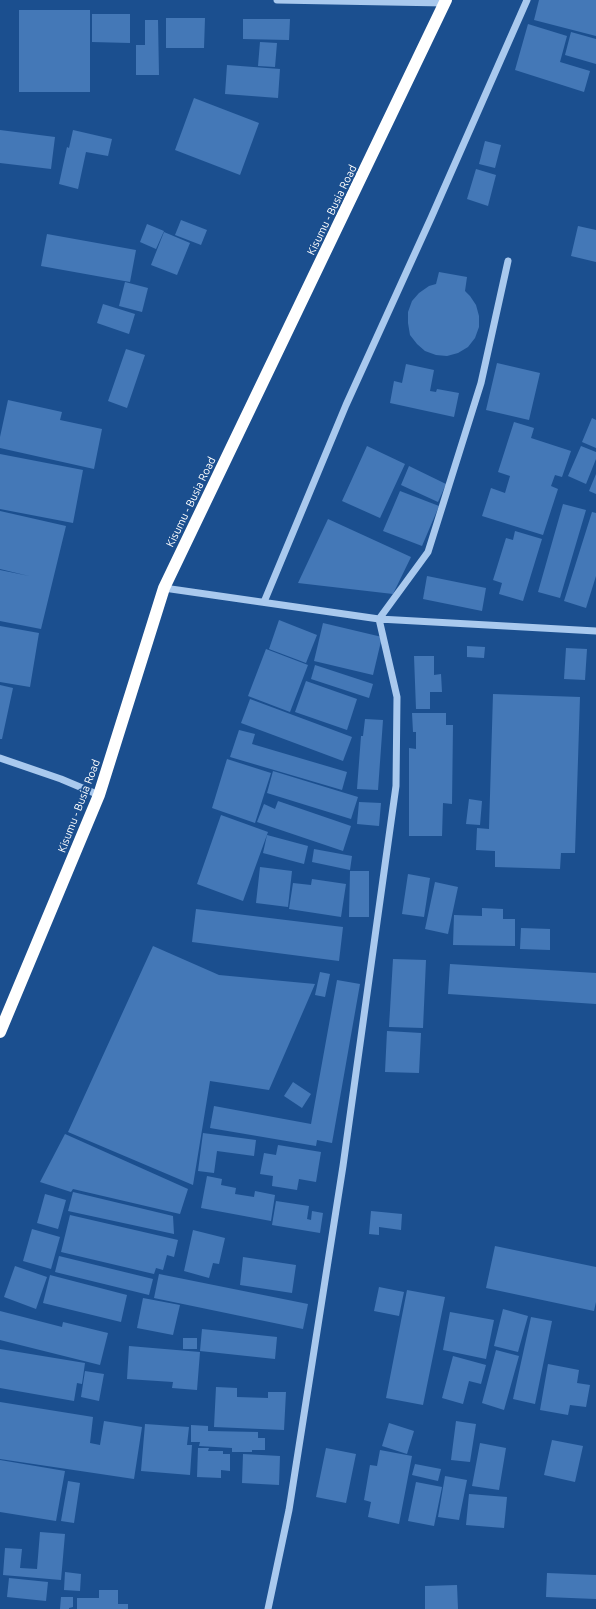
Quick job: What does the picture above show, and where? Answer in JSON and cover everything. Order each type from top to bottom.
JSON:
[{"type":"highway","name":"Kisumu - Busia Road","points":[[0,1032],[99,795],[164,588],[446,1]]},
{"type":"street","points":[[277,0],[446,1]]},
{"type":"street","points":[[264,602],[346,405],[431,218],[527,0]]},
{"type":"street","points":[[268,1609],[288,1510],[341,1174],[396,786],[397,697],[379,619],[428,552],[481,383],[508,261]]},
{"type":"street","points":[[164,588],[379,619],[596,631]]},
{"type":"street","points":[[0,758],[61,779],[99,795]]},
{"type":"building","points":[[539,0],[596,0],[596,36],[534,20]]},
{"type":"building","points":[[19,10],[90,10],[90,92],[19,92]]},
{"type":"building","points":[[92,14],[130,14],[130,43],[92,42]]},
{"type":"building","points":[[166,18],[205,18],[204,48],[166,48]]},
{"type":"building","points":[[243,19],[290,19],[289,40],[243,39]]},
{"type":"building","points":[[145,20],[158,20],[159,75],[136,75],[136,45],[145,45]]},
{"type":"building","points":[[528,24],[567,36],[560,62],[590,71],[584,92],[515,70]]},
{"type":"building","points":[[571,32],[596,39],[596,64],[565,55]]},
{"type":"building","points":[[260,42],[277,43],[275,67],[258,66]]},
{"type":"building","points":[[227,65],[280,69],[278,98],[225,94]]},
{"type":"building","points":[[194,98],[259,123],[240,175],[175,150]]},
{"type":"building","points":[[0,130],[55,137],[51,169],[0,163]]},
{"type":"building","points":[[73,130],[112,139],[108,156],[86,152],[78,189],[59,184],[67,147],[69,148]]},
{"type":"building","points":[[485,141],[501,145],[495,168],[479,164]]},
{"type":"building","points":[[476,169],[496,175],[488,206],[467,199]]},
{"type":"building","points":[[181,220],[207,230],[201,245],[175,235]]},
{"type":"building","points":[[147,224],[164,231],[156,249],[140,242]]},
{"type":"building","points":[[578,226],[596,230],[596,262],[571,256]]},
{"type":"building","points":[[164,232],[190,243],[177,275],[151,265]]},
{"type":"building","points":[[47,234],[136,250],[130,282],[41,266]]},
{"type":"building","points":[[439,272],[467,277],[465,291],[476,305],[479,316],[479,327],[475,338],[468,347],[458,353],[447,356],[436,355],[425,351],[410,335],[408,323],[408,312],[412,301],[419,293],[429,286],[436,284]]},
{"type":"building","points":[[125,282],[148,288],[142,312],[119,306]]},
{"type":"building","points":[[103,304],[135,314],[129,334],[97,323]]},
{"type":"building","points":[[126,349],[145,355],[127,408],[108,401]]},
{"type":"building","points":[[497,363],[540,373],[529,420],[486,410]]},
{"type":"building","points":[[406,364],[434,370],[430,391],[436,392],[437,389],[459,393],[454,417],[390,403],[394,381],[402,383]]},
{"type":"building","points":[[8,400],[62,412],[60,420],[102,429],[94,469],[0,448],[0,437]]},
{"type":"building","points":[[592,418],[596,420],[596,448],[582,442]]},
{"type":"building","points":[[514,422],[534,428],[531,438],[571,451],[562,477],[555,475],[551,486],[558,489],[543,535],[482,516],[491,488],[505,493],[510,476],[498,472]]},
{"type":"building","points":[[367,446],[405,464],[380,518],[342,501]]},
{"type":"building","points":[[581,446],[596,452],[596,459],[586,484],[568,476]]},
{"type":"building","points":[[0,454],[83,470],[73,523],[0,509]]},
{"type":"building","points":[[409,466],[446,484],[438,502],[401,485]]},
{"type":"building","points":[[596,474],[596,494],[589,491]]},
{"type":"building","points":[[400,491],[439,506],[422,546],[383,531]]},
{"type":"building","points":[[563,504],[586,510],[560,598],[538,592]]},
{"type":"building","points":[[0,511],[66,526],[41,629],[0,621],[0,570],[29,576],[0,569]]},
{"type":"building","points":[[592,512],[596,513],[596,576],[586,608],[564,601]]},
{"type":"building","points":[[328,519],[411,557],[393,594],[298,583]]},
{"type":"building","points":[[515,531],[542,539],[523,601],[499,594],[502,583],[493,580],[506,538],[513,540]]},
{"type":"building","points":[[427,576],[486,588],[482,611],[423,599]]},
{"type":"building","points":[[279,620],[317,635],[306,663],[269,649]]},
{"type":"building","points":[[323,623],[382,637],[373,675],[314,661]]},
{"type":"building","points":[[0,626],[39,633],[30,687],[0,682]]},
{"type":"building","points":[[467,646],[485,647],[484,658],[467,657]]},
{"type":"building","points":[[566,648],[587,649],[585,680],[564,679]]},
{"type":"building","points":[[266,649],[308,665],[290,712],[248,696]]},
{"type":"building","points":[[414,656],[434,656],[434,675],[441,674],[442,692],[430,692],[430,709],[416,709]]},
{"type":"building","points":[[315,665],[373,684],[369,698],[311,679]]},
{"type":"building","points":[[306,681],[357,699],[347,730],[295,712]]},
{"type":"building","points":[[0,685],[13,688],[2,739],[0,739]]},
{"type":"building","points":[[493,694],[580,697],[575,853],[561,853],[560,869],[495,867],[495,851],[476,850],[477,828],[489,829]]},
{"type":"building","points":[[250,699],[352,737],[343,761],[241,723]]},
{"type":"building","points":[[412,713],[446,713],[446,725],[453,725],[452,804],[443,803],[442,836],[409,836],[409,748],[416,749],[416,732],[413,732]]},
{"type":"building","points":[[365,719],[383,720],[378,790],[357,789],[361,736],[363,736]]},
{"type":"building","points":[[239,730],[255,734],[252,744],[347,772],[342,790],[230,757]]},
{"type":"building","points":[[227,759],[271,773],[255,823],[212,808]]},
{"type":"building","points":[[273,771],[358,797],[351,819],[267,793]]},
{"type":"building","points":[[469,799],[482,801],[480,825],[466,824]]},
{"type":"building","points":[[278,801],[351,826],[343,851],[257,822],[264,804],[275,809]]},
{"type":"building","points":[[359,802],[381,803],[379,826],[357,824]]},
{"type":"building","points":[[221,815],[268,832],[243,901],[197,884]]},
{"type":"building","points":[[267,835],[308,846],[304,864],[263,853]]},
{"type":"building","points":[[314,849],[352,856],[350,870],[312,862]]},
{"type":"building","points":[[260,867],[292,871],[288,907],[256,903]]},
{"type":"building","points":[[350,871],[369,871],[369,917],[349,917]]},
{"type":"building","points":[[408,874],[430,878],[424,917],[402,914]]},
{"type":"building","points":[[312,879],[346,884],[341,917],[289,909],[293,883],[311,885]]},
{"type":"building","points":[[435,882],[458,887],[448,934],[425,929]]},
{"type":"building","points":[[482,908],[503,909],[503,919],[515,919],[515,946],[453,945],[454,915],[482,916]]},
{"type":"building","points":[[196,909],[343,927],[339,961],[192,942]]},
{"type":"building","points":[[521,928],[550,929],[550,950],[520,949]]},
{"type":"building","points":[[153,946],[219,975],[315,984],[269,1090],[210,1081],[193,1185],[68,1132]]},
{"type":"building","points":[[393,959],[426,960],[423,1028],[389,1027]]},
{"type":"building","points":[[450,964],[596,973],[596,1004],[448,994]]},
{"type":"building","points":[[320,972],[330,974],[325,997],[315,995]]},
{"type":"building","points":[[337,980],[360,984],[332,1143],[317,1140],[316,1146],[210,1128],[214,1106],[311,1124]]},
{"type":"building","points":[[387,1031],[421,1033],[419,1073],[385,1072]]},
{"type":"building","points":[[293,1082],[311,1094],[302,1108],[284,1096]]},
{"type":"building","points":[[203,1133],[256,1140],[254,1156],[217,1151],[214,1173],[198,1171]]},
{"type":"building","points":[[65,1134],[188,1189],[180,1214],[73,1189],[71,1192],[40,1182]]},
{"type":"building","points":[[278,1145],[321,1152],[316,1182],[299,1179],[297,1190],[272,1186],[273,1176],[260,1174],[264,1153],[276,1155]]},
{"type":"building","points":[[207,1176],[222,1179],[221,1185],[236,1188],[235,1194],[254,1197],[255,1191],[275,1195],[271,1221],[201,1208]]},
{"type":"building","points":[[73,1192],[173,1216],[174,1234],[68,1211]]},
{"type":"building","points":[[45,1194],[66,1200],[58,1229],[37,1223]]},
{"type":"building","points":[[276,1201],[309,1206],[307,1219],[311,1220],[312,1211],[323,1213],[320,1233],[272,1225]]},
{"type":"building","points":[[371,1211],[402,1214],[401,1230],[379,1227],[379,1235],[369,1234]]},
{"type":"building","points":[[70,1215],[178,1240],[174,1257],[167,1255],[163,1270],[156,1268],[154,1274],[61,1252]]},
{"type":"building","points":[[32,1229],[60,1237],[51,1269],[23,1261]]},
{"type":"building","points":[[193,1230],[225,1238],[219,1264],[213,1263],[209,1278],[184,1271]]},
{"type":"building","points":[[495,1246],[596,1267],[596,1302],[594,1311],[486,1288]]},
{"type":"building","points":[[59,1256],[153,1279],[149,1295],[55,1272]]},
{"type":"building","points":[[243,1257],[296,1265],[292,1293],[240,1285]]},
{"type":"building","points":[[15,1266],[47,1277],[36,1309],[4,1297]]},
{"type":"building","points":[[159,1274],[308,1304],[303,1329],[154,1298]]},
{"type":"building","points":[[50,1275],[127,1295],[121,1322],[43,1303]]},
{"type":"building","points":[[379,1287],[404,1292],[399,1316],[374,1311]]},
{"type":"building","points":[[407,1290],[445,1297],[423,1405],[386,1398]]},
{"type":"building","points":[[143,1298],[180,1305],[173,1335],[137,1328]]},
{"type":"building","points":[[503,1309],[528,1316],[518,1352],[494,1346]]},
{"type":"building","points":[[0,1311],[62,1327],[63,1322],[108,1333],[100,1365],[0,1340]]},
{"type":"building","points":[[450,1312],[494,1320],[486,1359],[443,1350]]},
{"type":"building","points":[[531,1317],[552,1321],[535,1404],[513,1399]]},
{"type":"building","points":[[202,1329],[277,1337],[275,1359],[200,1351]]},
{"type":"building","points":[[183,1338],[197,1338],[197,1349],[183,1349]]},
{"type":"building","points":[[129,1346],[200,1352],[197,1390],[172,1388],[173,1382],[127,1379]]},
{"type":"building","points":[[0,1349],[85,1363],[82,1384],[77,1383],[74,1401],[0,1388]]},
{"type":"building","points":[[496,1350],[519,1356],[504,1410],[482,1403]]},
{"type":"building","points":[[453,1356],[486,1365],[481,1384],[469,1381],[463,1404],[442,1398]]},
{"type":"building","points":[[548,1364],[579,1370],[577,1383],[590,1385],[586,1407],[570,1405],[568,1415],[540,1410]]},
{"type":"building","points":[[85,1371],[104,1374],[99,1401],[81,1397]]},
{"type":"building","points":[[216,1387],[237,1388],[237,1397],[268,1398],[268,1392],[286,1392],[284,1430],[214,1427]]},
{"type":"building","points":[[0,1402],[93,1417],[90,1443],[100,1445],[104,1421],[142,1427],[134,1479],[0,1459]]},
{"type":"building","points":[[456,1421],[476,1424],[470,1462],[451,1460]]},
{"type":"building","points":[[389,1423],[414,1431],[407,1454],[382,1446]]},
{"type":"building","points":[[145,1424],[189,1427],[187,1445],[192,1445],[190,1475],[141,1471]]},
{"type":"building","points":[[191,1425],[208,1426],[208,1431],[258,1432],[258,1438],[265,1438],[265,1450],[252,1450],[252,1452],[232,1452],[232,1448],[199,1446],[200,1442],[191,1442]]},
{"type":"building","points":[[552,1440],[583,1446],[575,1482],[544,1475]]},
{"type":"building","points":[[480,1443],[506,1448],[499,1490],[472,1486]]},
{"type":"building","points":[[198,1448],[209,1448],[208,1451],[223,1451],[223,1454],[230,1454],[230,1471],[221,1470],[221,1478],[197,1477]]},
{"type":"building","points":[[326,1448],[356,1454],[346,1503],[316,1497]]},
{"type":"building","points":[[380,1450],[412,1456],[399,1524],[368,1517],[371,1502],[364,1500],[370,1465],[377,1466]]},
{"type":"building","points":[[243,1454],[280,1456],[279,1485],[242,1483]]},
{"type":"building","points":[[0,1460],[65,1471],[56,1521],[0,1512]]},
{"type":"building","points":[[415,1464],[441,1469],[438,1481],[412,1475]]},
{"type":"building","points":[[445,1476],[467,1480],[459,1520],[438,1517]]},
{"type":"building","points":[[68,1481],[80,1483],[74,1523],[61,1521]]},
{"type":"building","points":[[416,1482],[442,1487],[434,1526],[408,1521]]},
{"type":"building","points":[[469,1494],[507,1497],[504,1528],[466,1525]]},
{"type":"building","points":[[40,1532],[65,1534],[61,1580],[3,1575],[5,1548],[22,1549],[20,1568],[37,1569]]},
{"type":"building","points":[[65,1572],[81,1574],[80,1591],[64,1590]]},
{"type":"building","points":[[547,1573],[596,1575],[596,1599],[546,1597]]},
{"type":"building","points":[[9,1578],[48,1582],[46,1601],[7,1597]]},
{"type":"building","points":[[457,1585],[458,1609],[425,1609],[425,1586]]},
{"type":"building","points":[[99,1590],[118,1590],[118,1604],[128,1604],[128,1609],[77,1609],[77,1598],[99,1598]]},
{"type":"building","points":[[61,1597],[73,1597],[73,1607],[69,1609],[60,1609]]}]
